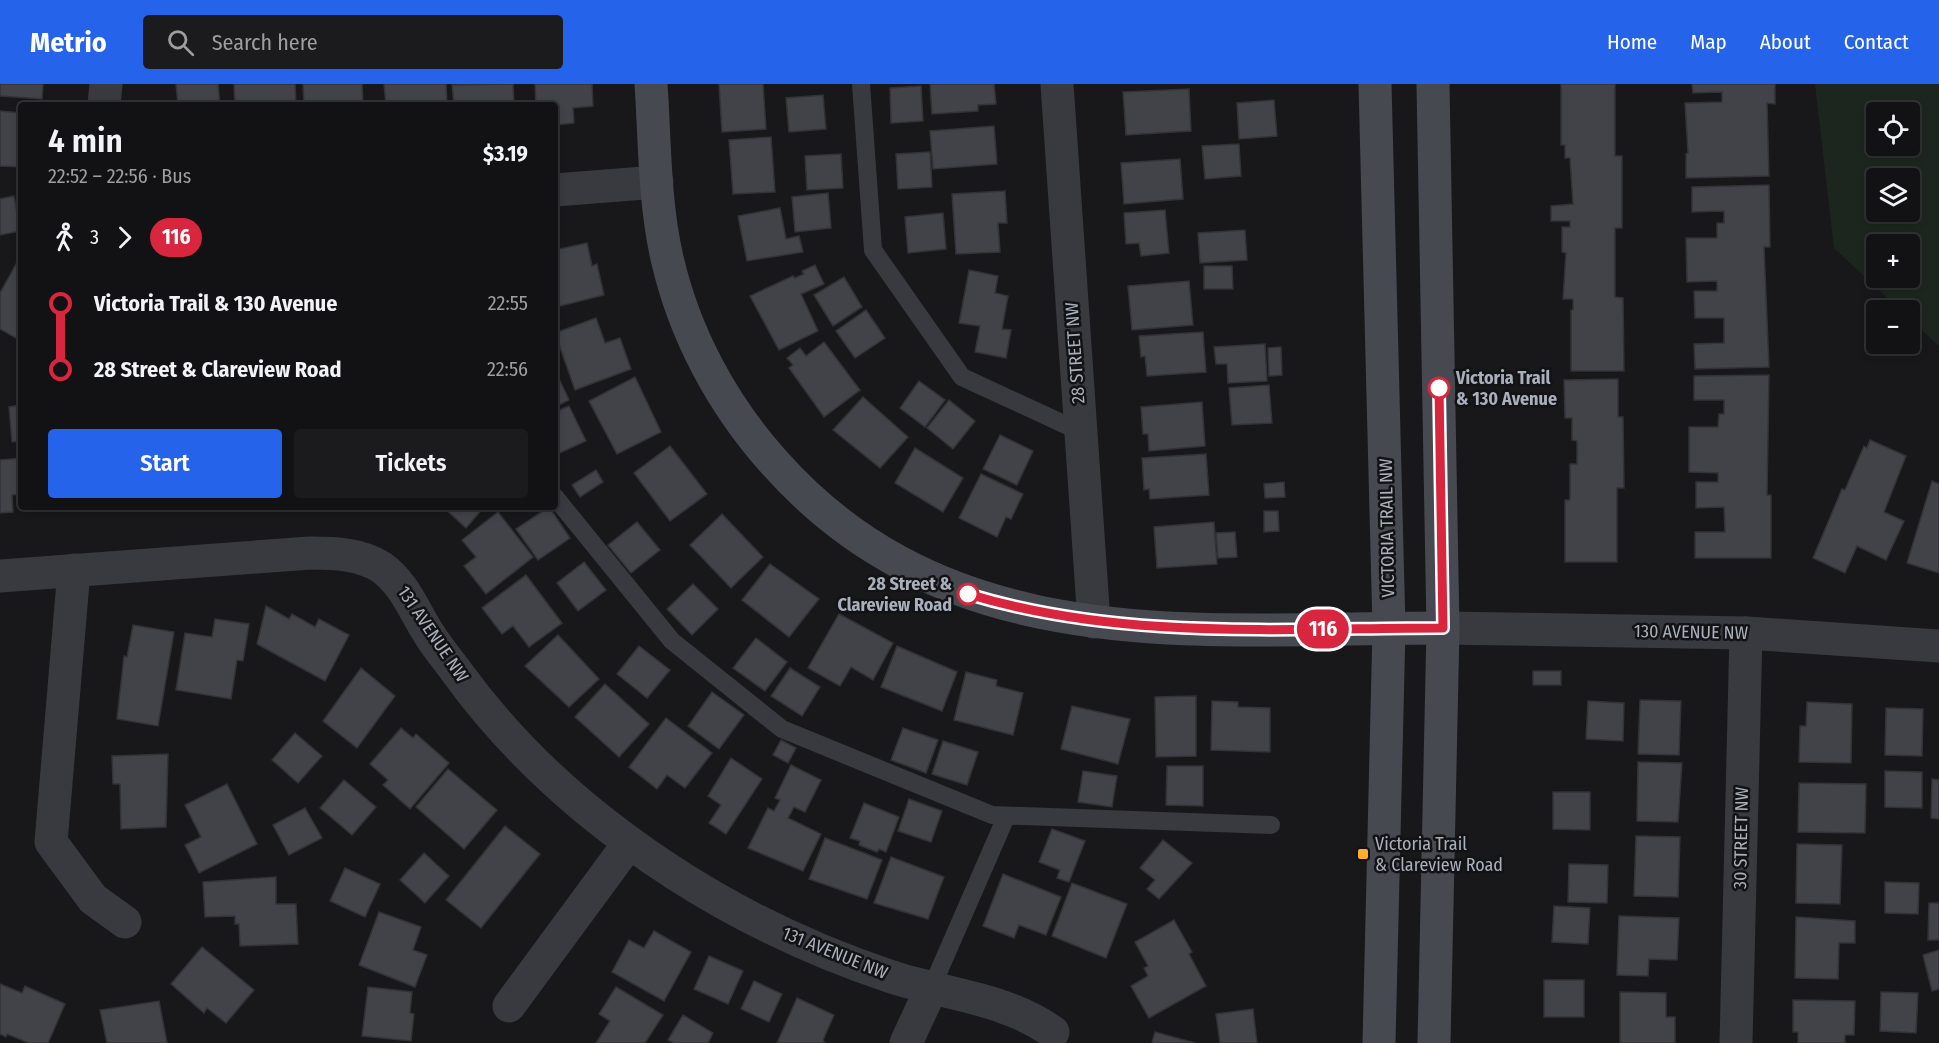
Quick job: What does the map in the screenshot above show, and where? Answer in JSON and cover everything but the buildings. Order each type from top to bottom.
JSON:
[{"type":"main road","points":[[651,84],[660,219],[668,260],[694,339],[734,412],[788,478],[853,535],[928,578],[968,594],[1009,607],[1094,622],[1220,630],[1443,628]]},
{"type":"main road","name":"VICTORIA TRAIL NW","points":[[1375,84],[1389,628],[1379,1043]]},
{"type":"main road","points":[[1433,84],[1443,628],[1434,1043]]},
{"type":"street","points":[[104,102],[106,84]]},
{"type":"street","name":"28 STREET NW","points":[[1057,84],[1094,622]]},
{"type":"street","points":[[558,190],[657,182]]},
{"type":"street","name":"131 AVENUE NW","points":[[0,576],[310,553],[349,555],[368,560],[396,580],[435,643],[501,727],[583,806],[629,843],[699,889],[763,923],[852,963],[931,989],[1007,1007],[1029,1016],[1053,1032]]},
{"type":"street","points":[[74,570],[51,842],[93,899],[125,922]]},
{"type":"street","name":"130 AVENUE NW","points":[[1443,628],[1746,633],[1939,646]]},
{"type":"street","name":"30 STREET NW","points":[[1737,1043],[1746,633]]},
{"type":"street","points":[[509,1006],[629,843]]},
{"type":"street","points":[[906,1043],[931,989]]},
{"type":"lane","points":[[861,84],[873,250],[962,377],[1081,432]]},
{"type":"lane","points":[[558,501],[672,641],[782,729],[992,815],[1271,825]]},
{"type":"lane","points":[[931,989],[1006,817]]},
{"type":"shaded area","points":[[1815,84],[1939,84],[1939,346],[1920,328],[1920,300],[1889,300],[1877,288],[1920,288],[1920,234],[1866,234],[1866,278],[1834,248]]},
{"type":"bus line","name":"116","points":[[968,594],[1009,607],[1051,616],[1157,628],[1220,630],[1443,628],[1439,388]]},
{"type":"place","name":"Victoria Trail & 130 Avenue","points":[[1439,388]]},
{"type":"place","name":"28 Street & Clareview Road","points":[[968,594]]},
{"type":"place","name":"Victoria Trail & Clareview Road","points":[[1363,854]]}]
